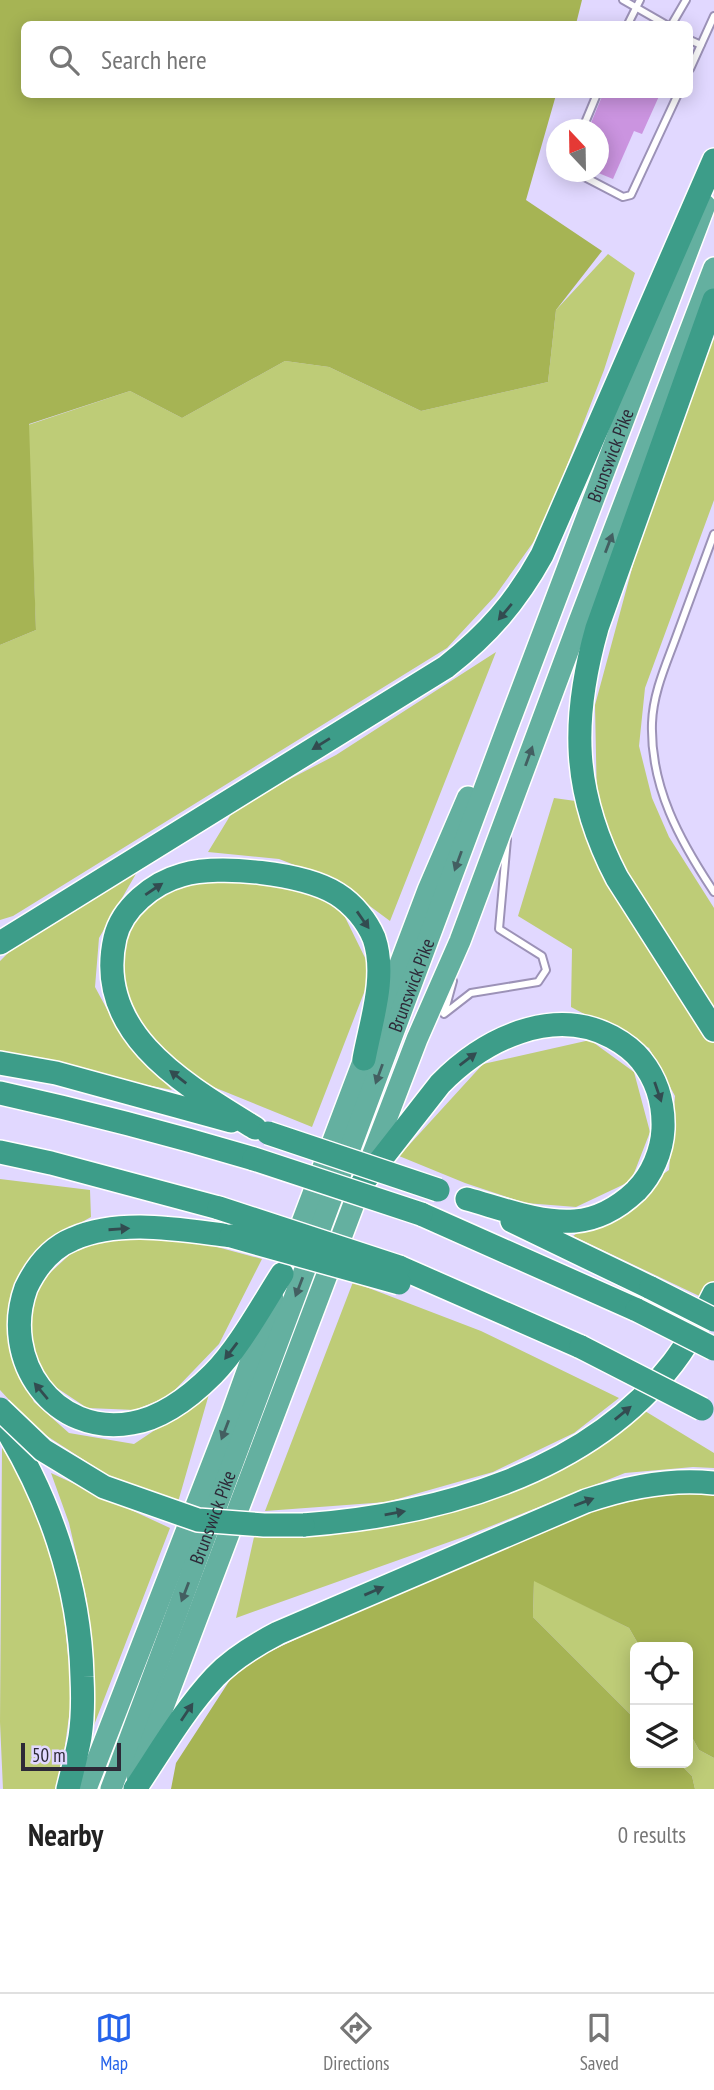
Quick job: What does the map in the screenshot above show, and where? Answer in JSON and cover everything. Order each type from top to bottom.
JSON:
[{"type":"highway","points":[[0,943],[446,667],[471,648],[493,626],[513,603],[542,555],[714,160]]},
{"type":"highway","name":"Brunswick Pike","points":[[111,1789],[714,182]]},
{"type":"highway","name":"Brunswick Pike","points":[[133,1789],[360,1185],[417,1038],[471,911],[714,268]]},
{"type":"highway","points":[[714,300],[597,628],[585,675],[578,729],[586,796],[604,853],[617,878],[714,1030]]},
{"type":"highway","points":[[86,1789],[232,1413],[282,1273],[449,839],[478,776],[507,728]]},
{"type":"highway","points":[[262,1131],[218,1105],[164,1066],[135,1035],[118,1006],[111,968],[117,932],[134,905],[163,882],[199,871],[267,873],[321,886],[352,905],[368,927],[378,952],[378,984],[364,1059]]},
{"type":"highway","points":[[697,1004],[714,1042]]},
{"type":"highway","points":[[0,1063],[57,1073],[262,1131],[438,1190],[467,1199],[560,1222],[596,1217],[625,1201],[640,1186],[650,1172],[663,1135],[661,1100],[647,1068],[623,1043],[589,1027],[567,1024],[545,1025],[519,1032],[498,1040],[454,1070],[440,1084],[360,1185]]},
{"type":"highway","points":[[0,1093],[170,1134],[421,1214],[637,1310],[714,1349]]},
{"type":"highway","points":[[0,1152],[219,1208],[513,1316],[581,1347],[708,1412]]},
{"type":"highway","points":[[467,1199],[714,1320]]},
{"type":"highway","points":[[282,1273],[214,1373],[190,1395],[152,1418],[114,1425],[74,1417],[59,1409],[34,1384],[19,1349],[18,1314],[31,1277],[56,1249],[88,1233],[115,1229],[178,1230],[231,1236],[399,1275]]},
{"type":"highway","points":[[0,1409],[43,1450],[104,1487],[198,1520],[303,1525],[360,1519],[454,1499],[509,1480],[567,1452],[622,1414],[647,1392],[673,1363],[700,1323],[714,1294]]},
{"type":"highway","points":[[0,1419],[43,1500],[72,1590],[82,1656],[83,1695],[80,1735],[68,1789]]},
{"type":"highway","points":[[133,1789],[195,1701],[234,1660],[256,1644],[586,1501],[643,1486],[675,1482],[714,1483]]},
{"type":"lane","points":[[623,0],[660,21]]},
{"type":"lane","points":[[629,21],[640,0]]},
{"type":"lane","points":[[674,21],[686,0]]},
{"type":"lane","points":[[693,62],[714,16]]},
{"type":"lane","points":[[693,41],[701,45]]},
{"type":"lane","points":[[587,119],[595,98]]},
{"type":"lane","points":[[594,182],[623,197],[631,195],[676,98]]},
{"type":"lane","points":[[714,534],[660,682],[652,722],[661,793],[684,845],[714,892]]},
{"type":"lane","points":[[471,911],[444,1014],[471,993],[538,982],[546,970],[542,956],[499,929],[511,805]]},
{"type":"green space","points":[[0,0],[582,0],[577,21],[21,21],[21,98],[555,98],[549,119],[546,119],[546,130],[526,200],[602,251],[556,310],[548,382],[421,411],[329,367],[285,361],[182,418],[130,391],[29,424],[36,630],[0,645]]},
{"type":"green space","points":[[608,254],[635,273],[604,370],[542,530],[495,596],[447,648],[13,916],[0,920],[0,645],[36,630],[28,425],[130,391],[182,418],[285,361],[329,367],[421,411],[548,382],[556,310]]},
{"type":"green space","points":[[714,324],[714,500],[645,688],[639,746],[652,798],[669,837],[714,908],[714,1303],[573,1236],[669,1170],[675,1096],[649,1048],[571,1007],[572,949],[518,916],[554,798],[597,804],[595,705],[637,550]]},
{"type":"green space","points":[[496,652],[390,921],[336,881],[279,859],[208,852],[233,811],[336,755]]},
{"type":"green space","points":[[137,872],[99,938],[95,987],[122,1037],[172,1090],[0,1056],[0,961],[13,948],[110,884]]},
{"type":"green space","points":[[204,880],[290,885],[341,909],[372,972],[312,1127],[206,1084],[142,1033],[120,973],[130,919],[165,886]]},
{"type":"green space","points":[[590,1040],[634,1072],[650,1132],[631,1181],[576,1207],[525,1203],[465,1183],[399,1156],[483,1064]]},
{"type":"green space","points":[[0,1179],[90,1190],[91,1217],[52,1239],[22,1270],[8,1309],[13,1357],[34,1402],[69,1433],[134,1444],[209,1394],[178,1502],[109,1476],[36,1429],[0,1390]]},
{"type":"green space","points":[[131,1233],[195,1241],[262,1259],[219,1344],[169,1396],[135,1410],[87,1408],[48,1382],[25,1333],[40,1282],[78,1247]]},
{"type":"green space","points":[[353,1282],[481,1331],[619,1398],[574,1433],[493,1472],[387,1502],[265,1511]]},
{"type":"green space","points":[[640,1408],[714,1453],[714,1468],[693,1467],[625,1473],[466,1536],[236,1618],[254,1537],[380,1524],[495,1492]]},
{"type":"green space","points":[[2,1447],[47,1525],[63,1606],[72,1695],[59,1789],[3,1789],[0,1722]]},
{"type":"green space","points":[[51,1473],[170,1528],[91,1733],[87,1601],[69,1523]]},
{"type":"green space","points":[[714,1491],[714,1758],[699,1750],[693,1739],[693,1642],[637,1642],[629,1628],[534,1581],[533,1617],[630,1714],[630,1768],[684,1768],[692,1776],[695,1789],[171,1789],[176,1763],[239,1666],[360,1609],[614,1499]]},
{"type":"green space","points":[[534,1580],[629,1628],[637,1642],[630,1642],[630,1714],[533,1617]]},
{"type":"green space","points":[[693,1739],[699,1750],[714,1758],[714,1789],[695,1789],[692,1776],[684,1768],[693,1768]]},
{"type":"building","points":[[601,98],[658,98],[642,134],[634,131],[613,179],[609,177],[609,119],[593,119]]}]
